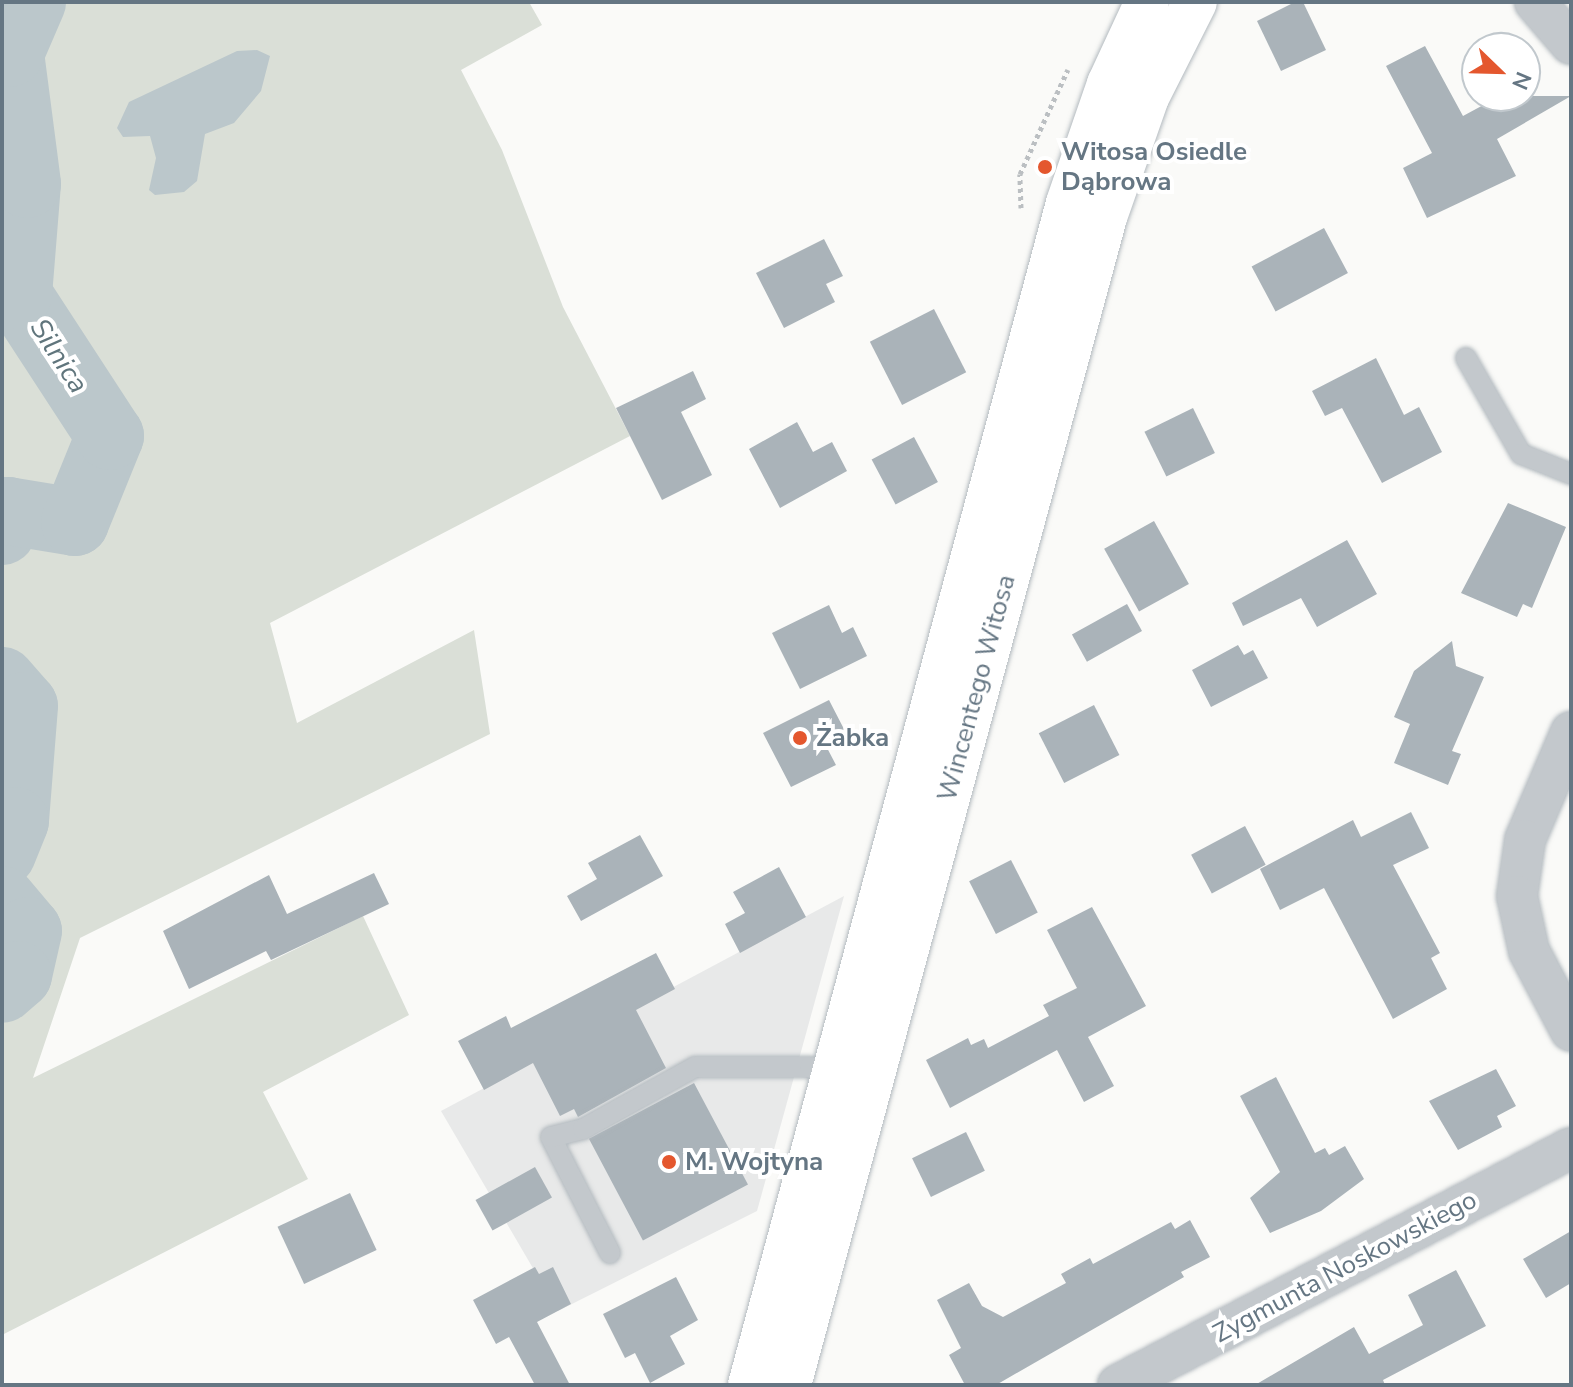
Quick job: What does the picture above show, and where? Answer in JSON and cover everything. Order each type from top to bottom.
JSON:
[{"type":"main road","name":"Wincentego Witosa","points":[[789,1385],[850,1085],[1068,203],[1109,84],[1147,2]]},
{"type":"main road","name":"Wincentego Witosa","points":[[750,1385],[850,1085],[1105,217],[1147,97],[1195,2]]},
{"type":"street","points":[[1535,2],[1571,44]]},
{"type":"street","points":[[1566,758],[1522,850],[1517,896],[1529,951],[1571,1031]]},
{"type":"street","name":"Zygmunta Noskowskiego","points":[[1118,1385],[1571,1148]]},
{"type":"lane","points":[[1466,358],[1521,454],[1571,474]]},
{"type":"lane","points":[[610,1253],[551,1137],[583,1129],[695,1067],[810,1067],[850,1085]]},
{"type":"shaded area","points":[[47,2],[529,2],[542,25],[461,70],[502,150],[563,307],[630,436],[270,623],[297,723],[474,630],[490,734],[80,938],[33,1078],[363,916],[409,1015],[263,1092],[308,1179],[2,1335],[2,46],[22,35]]},
{"type":"shaded area","points":[[257,50],[270,56],[261,91],[234,123],[205,134],[197,181],[184,192],[155,195],[149,190],[156,158],[150,136],[123,137],[117,128],[129,102],[237,51]]},
{"type":"shaded area","points":[[844,896],[757,1211],[558,1311],[441,1111]]},
{"type":"building","points":[[1295,2],[1303,2],[1326,50],[1281,71],[1257,21]]},
{"type":"building","points":[[1425,46],[1463,116],[1470,112],[1541,112],[1541,96],[1571,96],[1497,139],[1516,176],[1427,218],[1403,168],[1432,153],[1386,66]]},
{"type":"building","points":[[1324,228],[1348,273],[1276,312],[1252,266]]},
{"type":"building","points":[[824,239],[843,276],[826,284],[835,302],[784,328],[756,273]]},
{"type":"building","points":[[934,309],[966,372],[902,405],[870,342]]},
{"type":"building","points":[[1376,358],[1404,415],[1419,407],[1442,452],[1382,483],[1342,408],[1325,416],[1312,391]]},
{"type":"building","points":[[693,371],[706,399],[681,412],[712,475],[662,500],[616,408]]},
{"type":"building","points":[[1193,408],[1215,453],[1166,477],[1144,432]]},
{"type":"building","points":[[797,422],[813,452],[832,442],[847,471],[780,508],[749,449]]},
{"type":"building","points":[[914,437],[938,482],[896,505],[872,460]]},
{"type":"building","points":[[1508,503],[1566,527],[1532,608],[1523,604],[1517,617],[1461,593]]},
{"type":"building","points":[[1154,521],[1189,584],[1139,612],[1104,549]]},
{"type":"building","points":[[1347,540],[1377,594],[1317,627],[1301,598],[1243,626],[1232,603]]},
{"type":"building","points":[[1127,604],[1142,631],[1087,662],[1072,635]]},
{"type":"building","points":[[829,605],[842,633],[853,627],[867,656],[800,689],[772,633]]},
{"type":"building","points":[[1452,641],[1456,666],[1484,677],[1452,751],[1461,754],[1448,785],[1394,763],[1410,724],[1394,717],[1414,671]]},
{"type":"building","points":[[1238,645],[1244,655],[1253,650],[1268,678],[1211,707],[1192,670]]},
{"type":"building","name":"Żabka","points":[[829,700],[846,733],[825,744],[836,765],[791,787],[763,733]]},
{"type":"building","points":[[1094,705],[1119,755],[1064,783],[1039,733]]},
{"type":"building","points":[[1411,812],[1429,848],[1393,865],[1440,953],[1431,958],[1447,989],[1393,1019],[1324,888],[1280,910],[1260,869],[1353,820],[1361,837]]},
{"type":"building","points":[[1245,826],[1266,865],[1212,893],[1191,855]]},
{"type":"building","points":[[640,835],[663,876],[581,921],[567,896],[597,879],[588,863]]},
{"type":"building","points":[[1011,860],[1038,913],[996,934],[969,881]]},
{"type":"building","points":[[779,867],[806,917],[740,953],[725,924],[745,913],[733,892]]},
{"type":"building","points":[[374,873],[389,904],[271,960],[266,951],[189,989],[163,931],[269,875],[287,914]]},
{"type":"building","points":[[1092,907],[1146,1006],[1088,1037],[1114,1086],[1084,1102],[1057,1050],[950,1108],[926,1060],[968,1038],[971,1045],[984,1039],[988,1048],[1049,1016],[1043,1005],[1077,988],[1047,930]]},
{"type":"building","points":[[656,953],[675,989],[636,1010],[666,1068],[578,1117],[574,1109],[560,1116],[533,1063],[484,1090],[458,1041],[506,1016],[511,1028]]},
{"type":"building","points":[[1496,1069],[1516,1106],[1497,1116],[1502,1127],[1458,1150],[1429,1101]]},
{"type":"building","points":[[1276,1077],[1315,1153],[1325,1148],[1329,1155],[1345,1146],[1364,1179],[1321,1211],[1270,1233],[1250,1198],[1280,1172],[1240,1096]]},
{"type":"building","name":"M. Wojtyna","points":[[694,1083],[748,1185],[643,1240],[589,1139]]},
{"type":"building","points":[[966,1132],[985,1171],[931,1197],[912,1158]]},
{"type":"building","points":[[535,1167],[552,1198],[492,1231],[476,1200]]},
{"type":"building","points":[[350,1193],[377,1250],[304,1284],[277,1227]]},
{"type":"building","points":[[1190,1220],[1210,1257],[1181,1272],[1184,1277],[996,1385],[965,1385],[949,1355],[961,1348],[937,1300],[969,1283],[982,1306],[1003,1317],[1066,1283],[1061,1274],[1090,1258],[1093,1264],[1171,1222],[1175,1229]]},
{"type":"building","points":[[1571,1231],[1571,1283],[1546,1298],[1523,1259]]},
{"type":"building","points":[[535,1267],[539,1274],[553,1267],[571,1304],[537,1322],[570,1385],[535,1385],[509,1337],[496,1344],[473,1300]]},
{"type":"building","points":[[1456,1270],[1486,1326],[1383,1380],[1385,1385],[1255,1385],[1354,1327],[1369,1354],[1423,1325],[1408,1295]]},
{"type":"building","points":[[676,1277],[698,1320],[670,1336],[685,1364],[650,1383],[635,1353],[625,1358],[603,1314]]},
{"type":"waterway","name":"Silnica","points":[[2,531],[8,511],[75,522],[110,436],[18,295],[27,184],[10,53],[32,2]]},
{"type":"waterway","name":"Silnica","points":[[2,681],[24,706],[15,821],[2,854]]},
{"type":"waterway","name":"Silnica","points":[[2,900],[28,931],[18,975],[2,989]]},
{"type":"place","name":"Witosa Osiedle Dąbrowa","points":[[1045,167]]},
{"type":"place","name":"Żabka","points":[[800,738]]},
{"type":"place","name":"M. Wojtyna","points":[[669,1162]]}]
